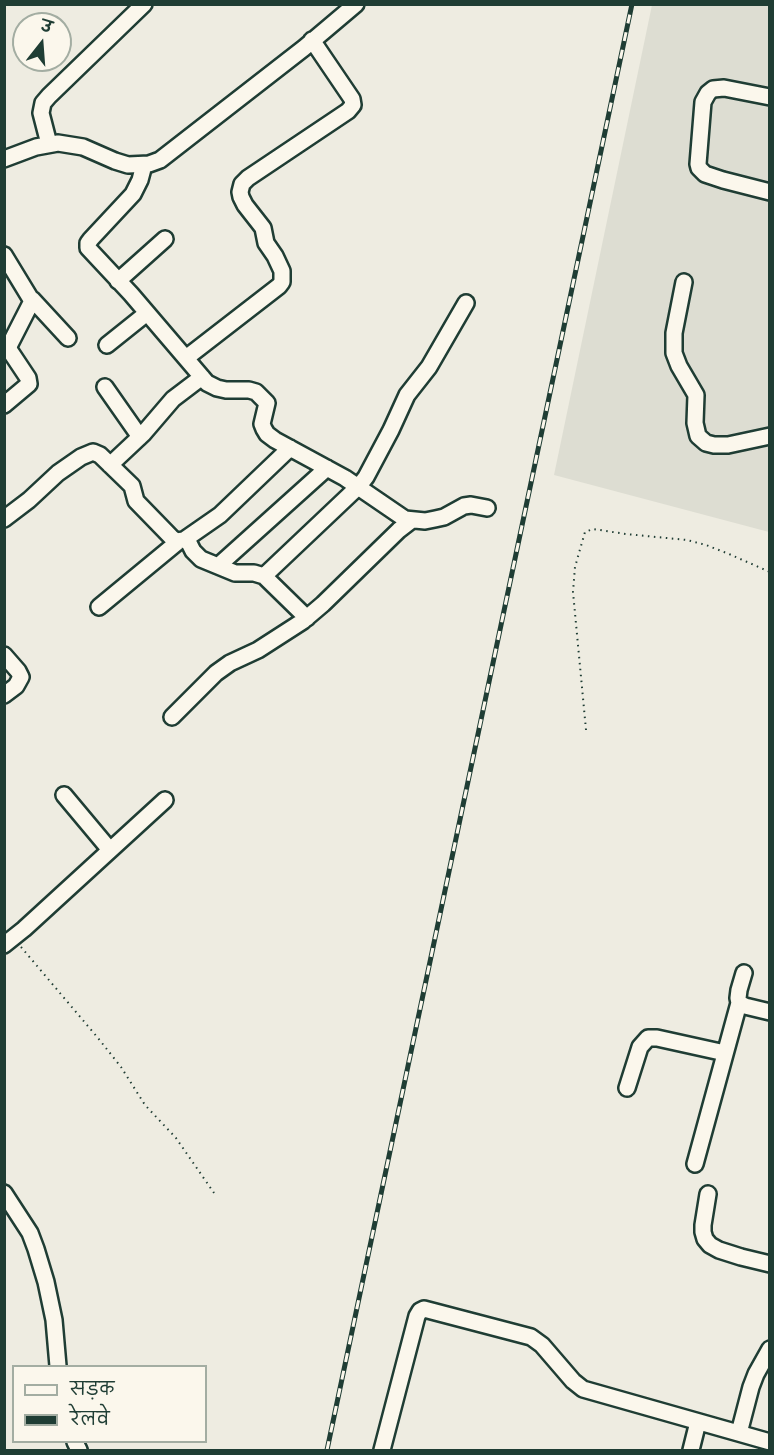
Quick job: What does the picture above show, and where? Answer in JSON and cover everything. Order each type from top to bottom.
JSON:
[{"type":"street","points":[[49,144],[41,113],[43,103],[144,4]]},
{"type":"street","points":[[4,159],[27,150],[58,143],[83,147],[115,162],[128,165],[149,164],[173,151],[356,4]]},
{"type":"street","points":[[186,358],[279,286],[283,280],[282,271],[266,243],[263,228],[241,197],[242,184],[348,111],[353,105],[352,99],[312,40]]},
{"type":"street","points":[[770,97],[724,88],[713,89],[708,93],[703,102],[698,164],[705,174],[715,178],[770,192]]},
{"type":"street","points":[[144,165],[133,194],[88,243],[89,250],[207,383],[226,390],[249,390],[258,393],[267,403],[262,424],[275,440],[359,486],[400,516],[425,521],[444,517],[464,506],[487,508]]},
{"type":"street","points":[[118,280],[165,239]]},
{"type":"street","points":[[4,255],[32,299],[68,338]]},
{"type":"street","points":[[684,282],[674,333],[674,353],[696,395],[695,423],[698,436],[706,443],[714,445],[728,445],[770,436]]},
{"type":"street","points":[[4,405],[29,384],[28,378],[9,346],[32,299]]},
{"type":"street","points":[[264,576],[366,477],[407,395],[436,356],[466,303]]},
{"type":"street","points":[[107,345],[147,313]]},
{"type":"street","points":[[110,465],[141,437],[173,399],[202,377]]},
{"type":"street","points":[[105,387],[141,437]]},
{"type":"street","points":[[99,607],[183,540],[220,515],[290,448]]},
{"type":"street","points":[[4,519],[58,473],[90,453],[96,452],[132,486],[134,496],[141,506],[171,537],[176,541],[183,540]]},
{"type":"street","points":[[218,566],[327,468]]},
{"type":"street","points":[[172,717],[216,673],[230,663],[273,641],[306,618],[412,520]]},
{"type":"street","points":[[183,540],[201,559],[235,573],[254,573],[264,576],[306,618]]},
{"type":"street","points":[[4,655],[21,677],[16,686],[4,695]]},
{"type":"street","points":[[64,795],[110,850]]},
{"type":"street","points":[[8,939],[165,800]]},
{"type":"street","points":[[695,1164],[739,1003],[738,994],[744,973]]},
{"type":"street","points":[[739,1003],[770,1012]]},
{"type":"street","points":[[627,1088],[640,1047],[648,1038],[725,1053]]},
{"type":"street","points":[[4,1193],[26,1225],[36,1249],[54,1320],[58,1365]]},
{"type":"street","points":[[708,1194],[703,1232],[710,1245],[741,1257],[770,1264]]},
{"type":"street","points":[[382,1450],[418,1314],[421,1310],[534,1338],[583,1389],[770,1442]]},
{"type":"street","points":[[739,1433],[756,1374],[770,1349]]},
{"type":"street","points":[[691,1450],[698,1422]]},
{"type":"path","points":[[586,730],[573,592],[575,567],[585,532],[593,528],[687,540],[706,545],[770,572]]},
{"type":"path","points":[[8,939],[98,1038],[121,1067],[145,1105],[176,1138],[214,1193]]},
{"type":"shaded area","points":[[652,5],[769,5],[769,532],[554,475]]},
{"type":"railway","points":[[327,1450],[632,4]]}]
